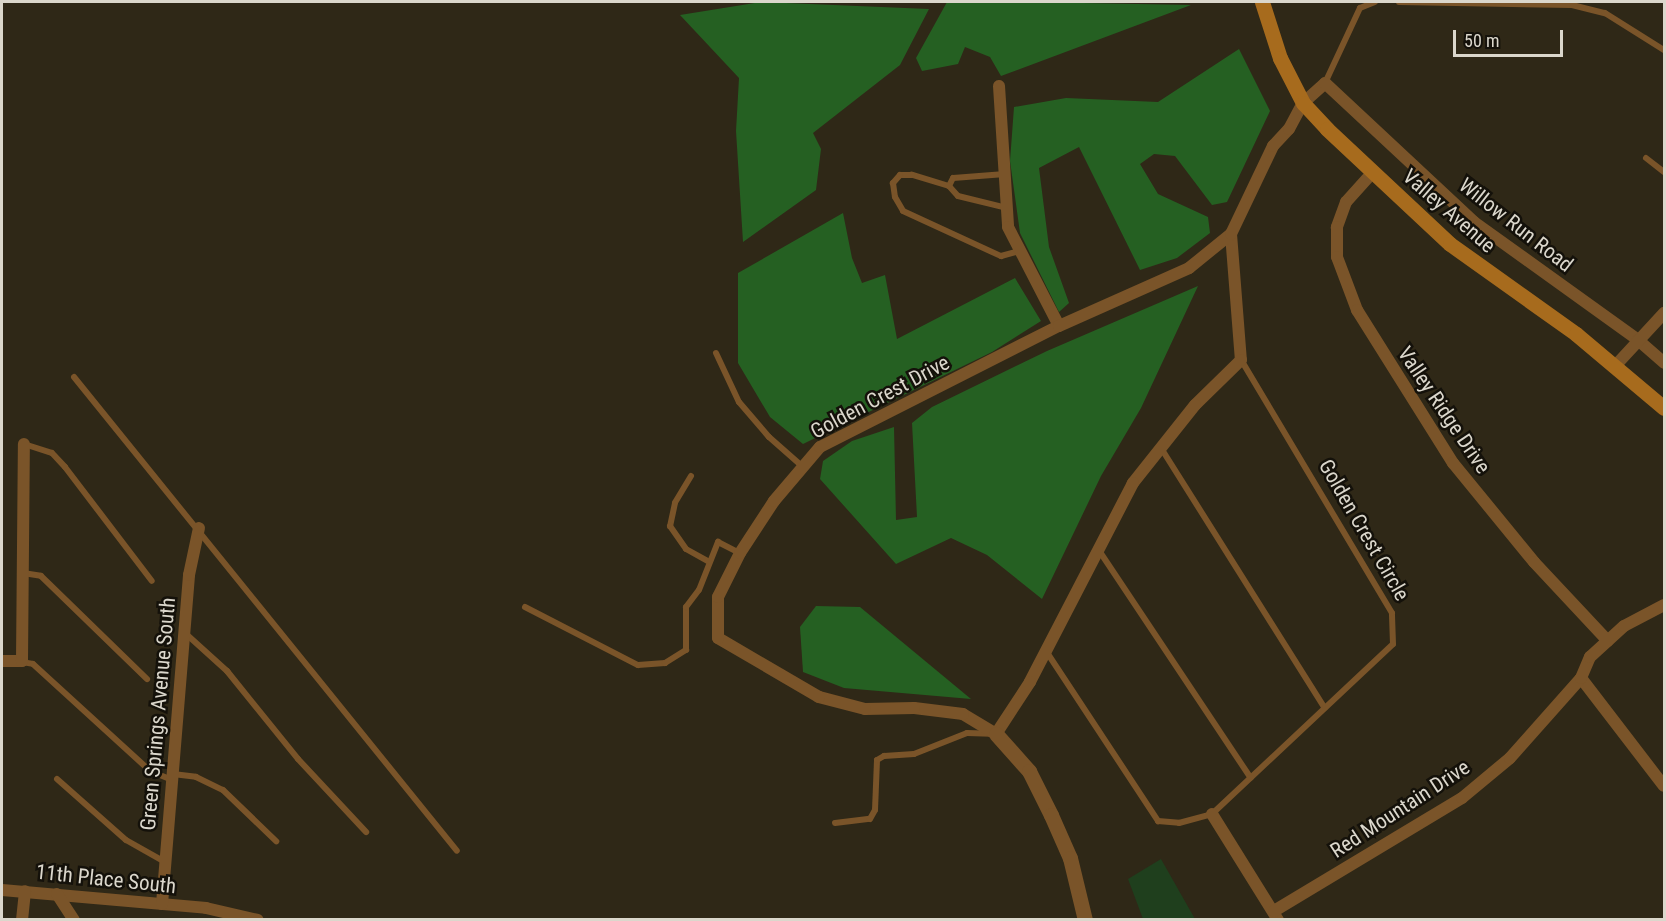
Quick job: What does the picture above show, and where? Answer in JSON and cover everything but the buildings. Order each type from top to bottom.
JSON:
[{"type":"main road","name":"Valley Avenue","points":[[1262,2],[1280,58],[1303,103],[1449,244],[1616,365],[1665,408]]},
{"type":"street","name":"Golden Crest Drive","points":[[996,734],[963,714],[914,708],[865,709],[819,697],[718,638],[718,597],[740,553],[820,447],[1059,326],[1189,268],[1231,234],[1273,146],[1289,129],[1303,103],[1325,83]]},
{"type":"street","name":"Willow Run Road","points":[[1325,83],[1474,222],[1638,340],[1665,363]]},
{"type":"street","points":[[999,86],[1008,227],[1059,326]]},
{"type":"street","name":"Valley Ridge Drive","points":[[1372,172],[1346,202],[1337,227],[1337,257],[1352,300],[1453,463],[1534,562],[1608,641]]},
{"type":"street","name":"Golden Crest Circle","points":[[1231,234],[1241,360]]},
{"type":"street","points":[[1616,365],[1665,313]]},
{"type":"street","points":[[1085,920],[1070,858],[1051,815],[1029,771],[996,734],[1046,650],[1097,548],[1133,483],[1195,405],[1241,360]]},
{"type":"street","points":[[2,661],[22,662],[24,444]]},
{"type":"street","name":"Green Springs Avenue South","points":[[162,904],[189,575],[199,528]]},
{"type":"street","name":"Red Mountain Drive","points":[[1276,915],[1462,798],[1509,758],[1581,678],[1590,657],[1624,626],[1664,607]]},
{"type":"street","points":[[1581,678],[1665,786]]},
{"type":"street","points":[[1212,814],[1276,915]]},
{"type":"street","name":"11th Place South","points":[[2,890],[162,904],[208,914],[258,920]]},
{"type":"street","points":[[22,920],[25,891]]},
{"type":"street","points":[[57,894],[74,920]]},
{"type":"lane","points":[[1325,83],[1360,8],[1375,2]]},
{"type":"lane","points":[[1399,2],[1572,5],[1605,13],[1665,50]]},
{"type":"lane","points":[[1646,158],[1665,172]]},
{"type":"lane","points":[[949,186],[953,178],[1005,174]]},
{"type":"lane","points":[[1007,208],[957,196],[949,186],[912,175],[900,175],[893,183],[895,197],[903,211],[1001,255],[1020,251]]},
{"type":"lane","points":[[716,353],[740,402],[769,437],[803,467]]},
{"type":"lane","name":"Golden Crest Circle","points":[[1046,650],[1158,822],[1179,822],[1212,814],[1393,644],[1392,613],[1241,360]]},
{"type":"lane","points":[[74,377],[199,528],[457,851]]},
{"type":"lane","points":[[24,444],[52,453],[152,581]]},
{"type":"lane","points":[[1161,448],[1325,708]]},
{"type":"lane","points":[[691,476],[675,503],[670,526],[686,549],[708,561]]},
{"type":"lane","points":[[525,607],[638,664],[665,663],[686,650],[686,607],[699,590],[708,561],[718,542],[740,553]]},
{"type":"lane","points":[[1097,548],[1251,778]]},
{"type":"lane","points":[[22,573],[41,576],[147,679]]},
{"type":"lane","points":[[185,632],[227,671],[298,759],[366,832]]},
{"type":"lane","points":[[22,662],[33,664],[150,771],[173,777],[196,777],[223,790],[276,841]]},
{"type":"lane","points":[[835,823],[870,819],[875,810],[877,760],[884,756],[914,754],[967,733],[996,734]]},
{"type":"lane","points":[[57,779],[126,840],[166,863]]},
{"type":"green space","points":[[761,2],[929,9],[900,65],[813,133],[821,149],[816,190],[743,242],[736,131],[739,78],[680,15]]},
{"type":"green space","points":[[947,2],[1191,5],[1001,76],[990,57],[965,47],[958,64],[922,71],[916,58]]},
{"type":"green space","points":[[1239,49],[1270,111],[1227,202],[1212,205],[1175,156],[1154,154],[1140,164],[1158,194],[1208,217],[1210,233],[1177,258],[1140,270],[1079,147],[1039,168],[1049,247],[1069,303],[1059,312],[1020,233],[1010,161],[1014,107],[1066,98],[1158,102]]},
{"type":"green space","points":[[843,213],[852,258],[862,283],[885,275],[897,339],[1015,278],[1041,321],[992,352],[803,444],[770,417],[738,363],[738,273]]},
{"type":"green space","points":[[1198,286],[1141,408],[1101,476],[1042,599],[987,555],[951,538],[896,564],[820,479],[823,461],[852,441],[894,427],[896,520],[917,517],[912,423],[932,407],[1047,351]]},
{"type":"green space","points":[[816,606],[860,607],[971,699],[844,688],[803,672],[800,627]]},
{"type":"green space","points":[[1161,859],[1195,919],[1143,919],[1128,879]]}]
